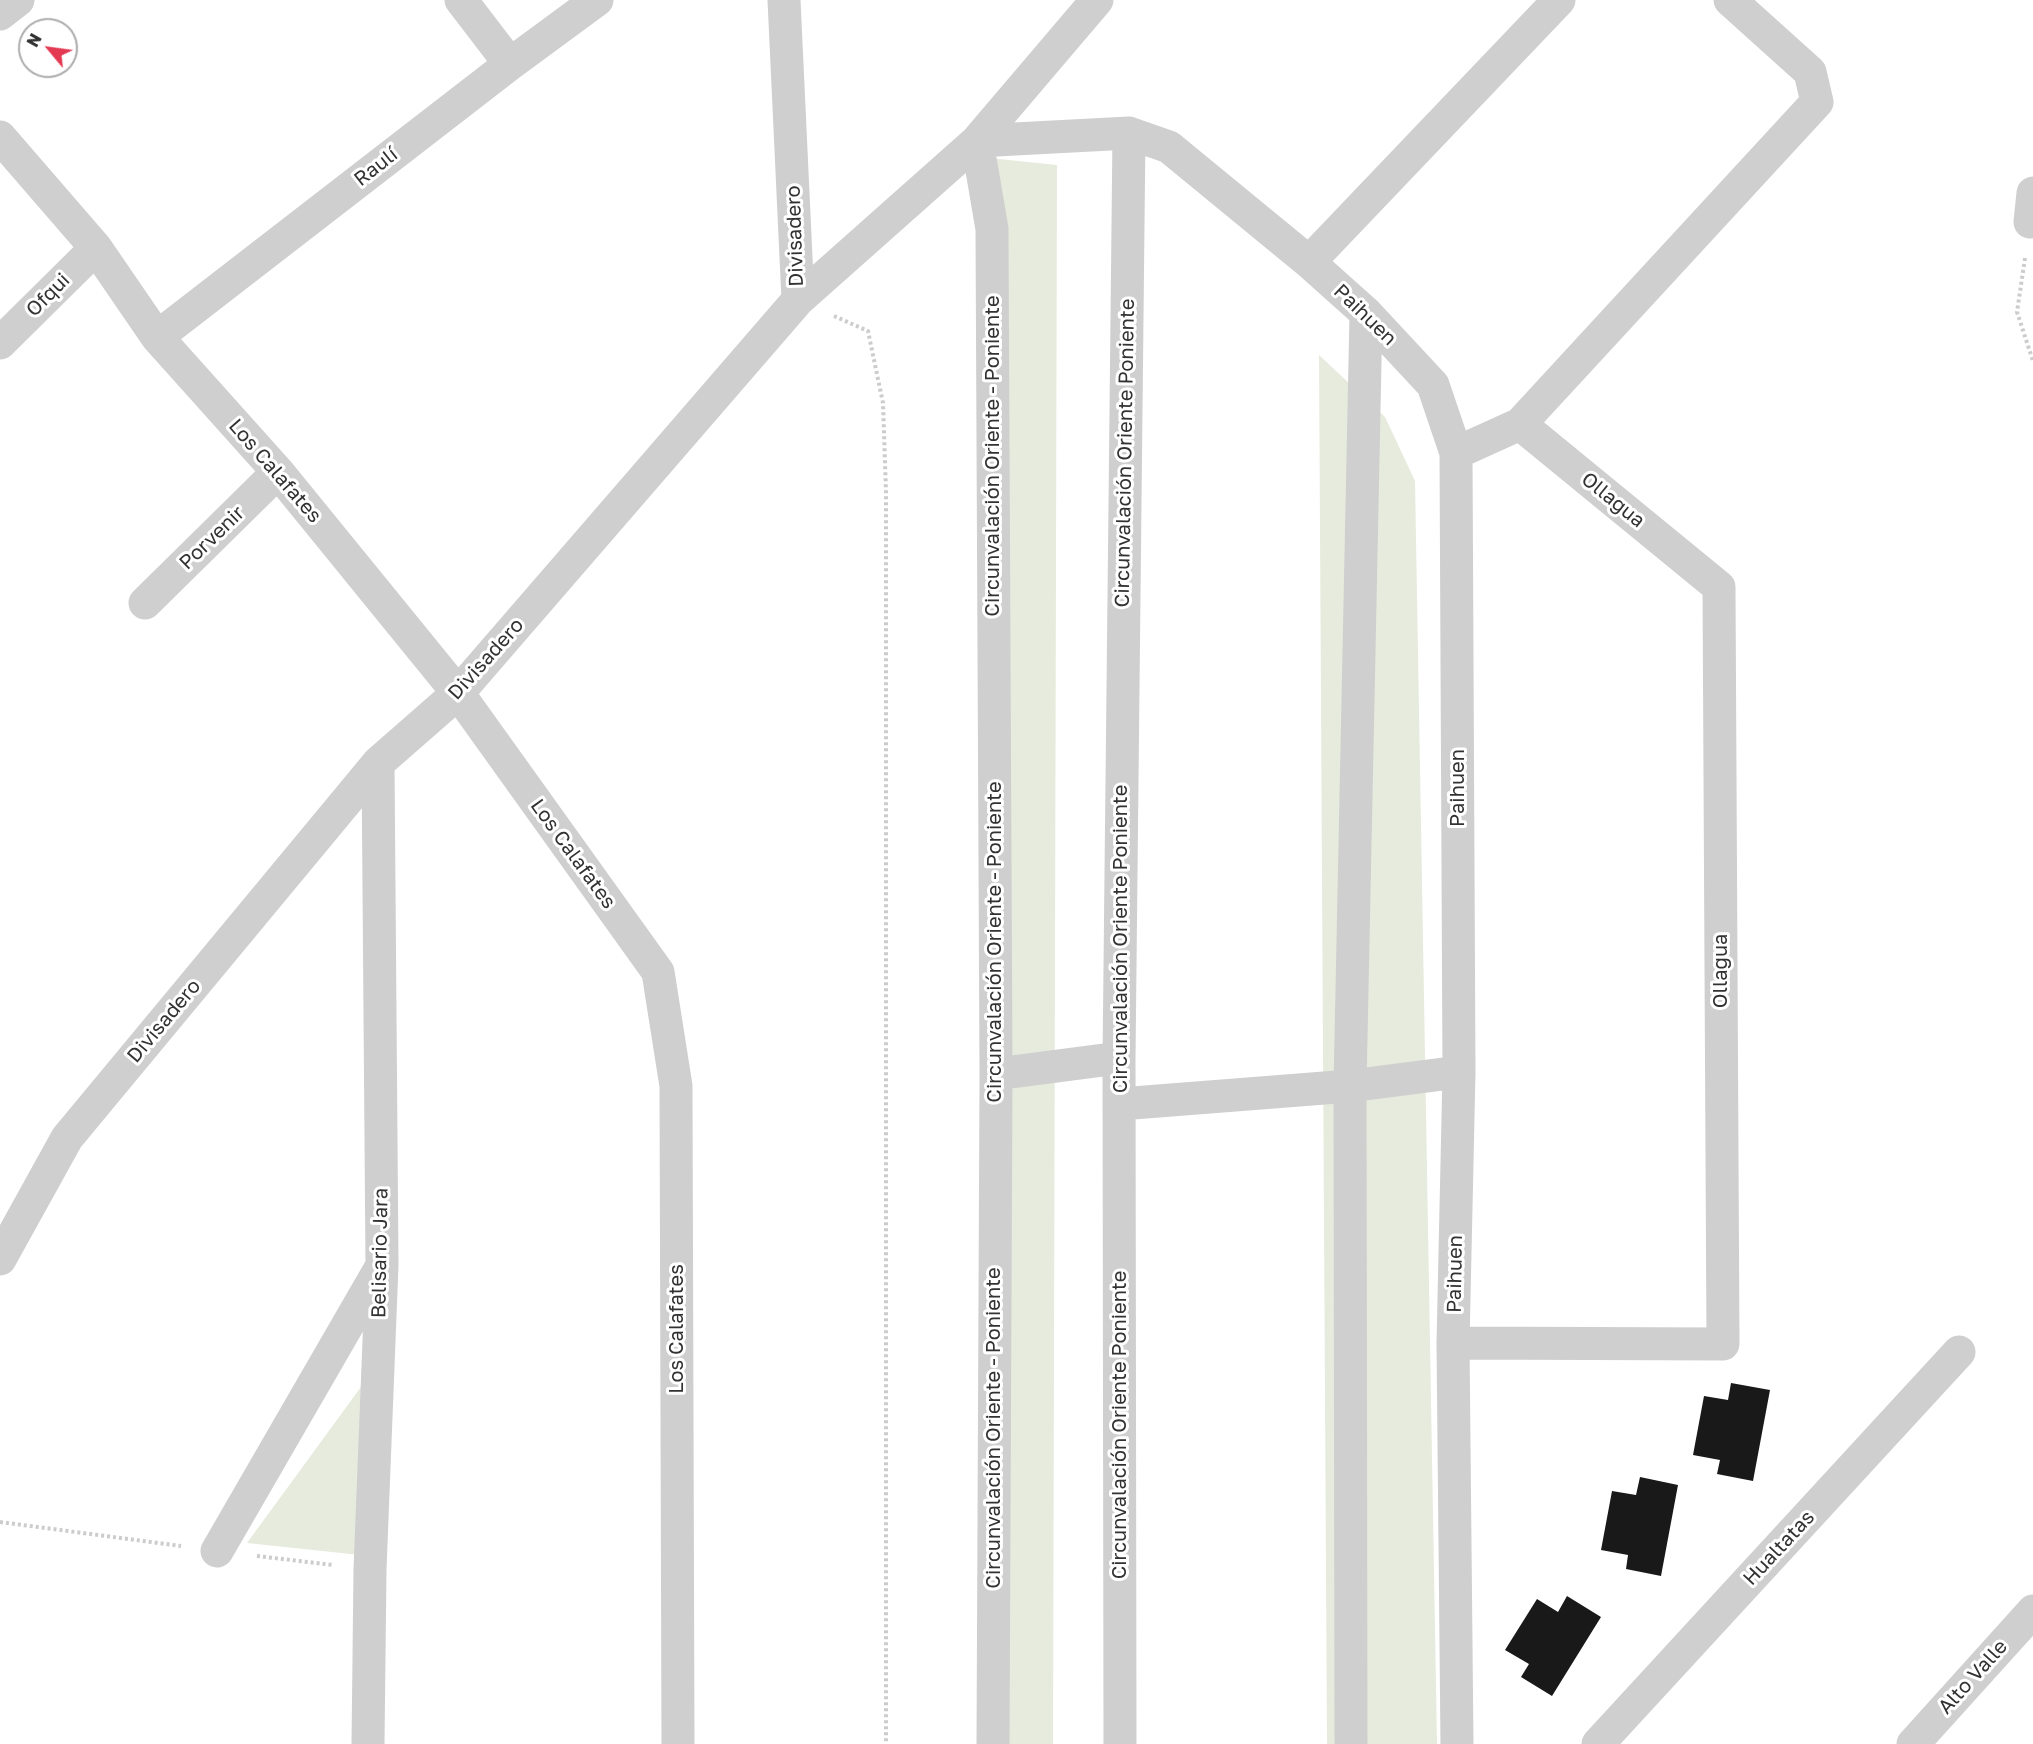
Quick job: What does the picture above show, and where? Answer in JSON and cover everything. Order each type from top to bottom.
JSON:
[{"type":"street","points":[[0,14],[18,0]]},
{"type":"street","points":[[461,0],[510,64]]},
{"type":"street","name":"Raulí","points":[[157,337],[510,64],[597,0]]},
{"type":"street","name":"Divisadero","points":[[0,1259],[67,1138],[378,763],[458,693],[798,300],[784,0]]},
{"type":"street","points":[[798,300],[978,141],[1097,0]]},
{"type":"street","points":[[1309,262],[1559,0]]},
{"type":"street","points":[[1456,453],[1520,424],[1817,102],[1810,72],[1730,0]]},
{"type":"street","name":"Paihuen","points":[[978,141],[1128,134],[1169,147],[1309,262],[1366,313],[1433,385],[1456,453],[1459,1072],[1453,1343],[1457,1744]]},
{"type":"street","name":"Circunvalación Oriente Poniente","points":[[1120,1744],[1119,1058],[1128,134]]},
{"type":"street","name":"Los Calafates","points":[[0,137],[96,248],[157,337],[278,472],[458,693],[658,972],[676,1086],[678,1744]]},
{"type":"street","name":"Circunvalación Oriente - Poniente","points":[[978,141],[992,229],[996,1074],[993,1744]]},
{"type":"street","name":"Ofqui","points":[[0,343],[96,248]]},
{"type":"street","points":[[1351,1744],[1350,1086],[1366,313]]},
{"type":"street","name":"Ollagua","points":[[1453,1343],[1723,1344],[1719,586],[1520,424]]},
{"type":"street","name":"Porvenir","points":[[145,603],[278,472]]},
{"type":"street","name":"Belisario Jara","points":[[368,1744],[370,1569],[382,1265],[378,763]]},
{"type":"street","points":[[996,1074],[1119,1058]]},
{"type":"street","points":[[1120,1104],[1350,1086],[1459,1072]]},
{"type":"street","points":[[216,1551],[382,1265]]},
{"type":"street","name":"Hualtatas","points":[[1598,1744],[1959,1352]]},
{"type":"street","name":"Alto Valle","points":[[1913,1744],[2033,1611]]},
{"type":"path","points":[[2031,208],[2017,312],[2033,361]]},
{"type":"path","points":[[798,300],[868,331],[883,403],[886,492],[886,1744]]},
{"type":"path","points":[[0,1522],[370,1569]]},
{"type":"shaded area","points":[[989,158],[1057,165],[1053,1744],[983,1744]]},
{"type":"shaded area","points":[[1319,355],[1385,417],[1415,481],[1437,1744],[1327,1744]]},
{"type":"shaded area","points":[[388,1350],[379,1557],[247,1543]]},
{"type":"building","points":[[1731,1383],[1770,1390],[1753,1481],[1717,1474],[1720,1460],[1693,1455],[1704,1396],[1728,1400]]},
{"type":"building","points":[[1640,1477],[1678,1485],[1661,1576],[1626,1569],[1628,1555],[1601,1550],[1612,1491],[1636,1495]]},
{"type":"building","points":[[1567,1596],[1601,1617],[1552,1696],[1521,1677],[1529,1664],[1505,1650],[1537,1599],[1558,1612]]}]
